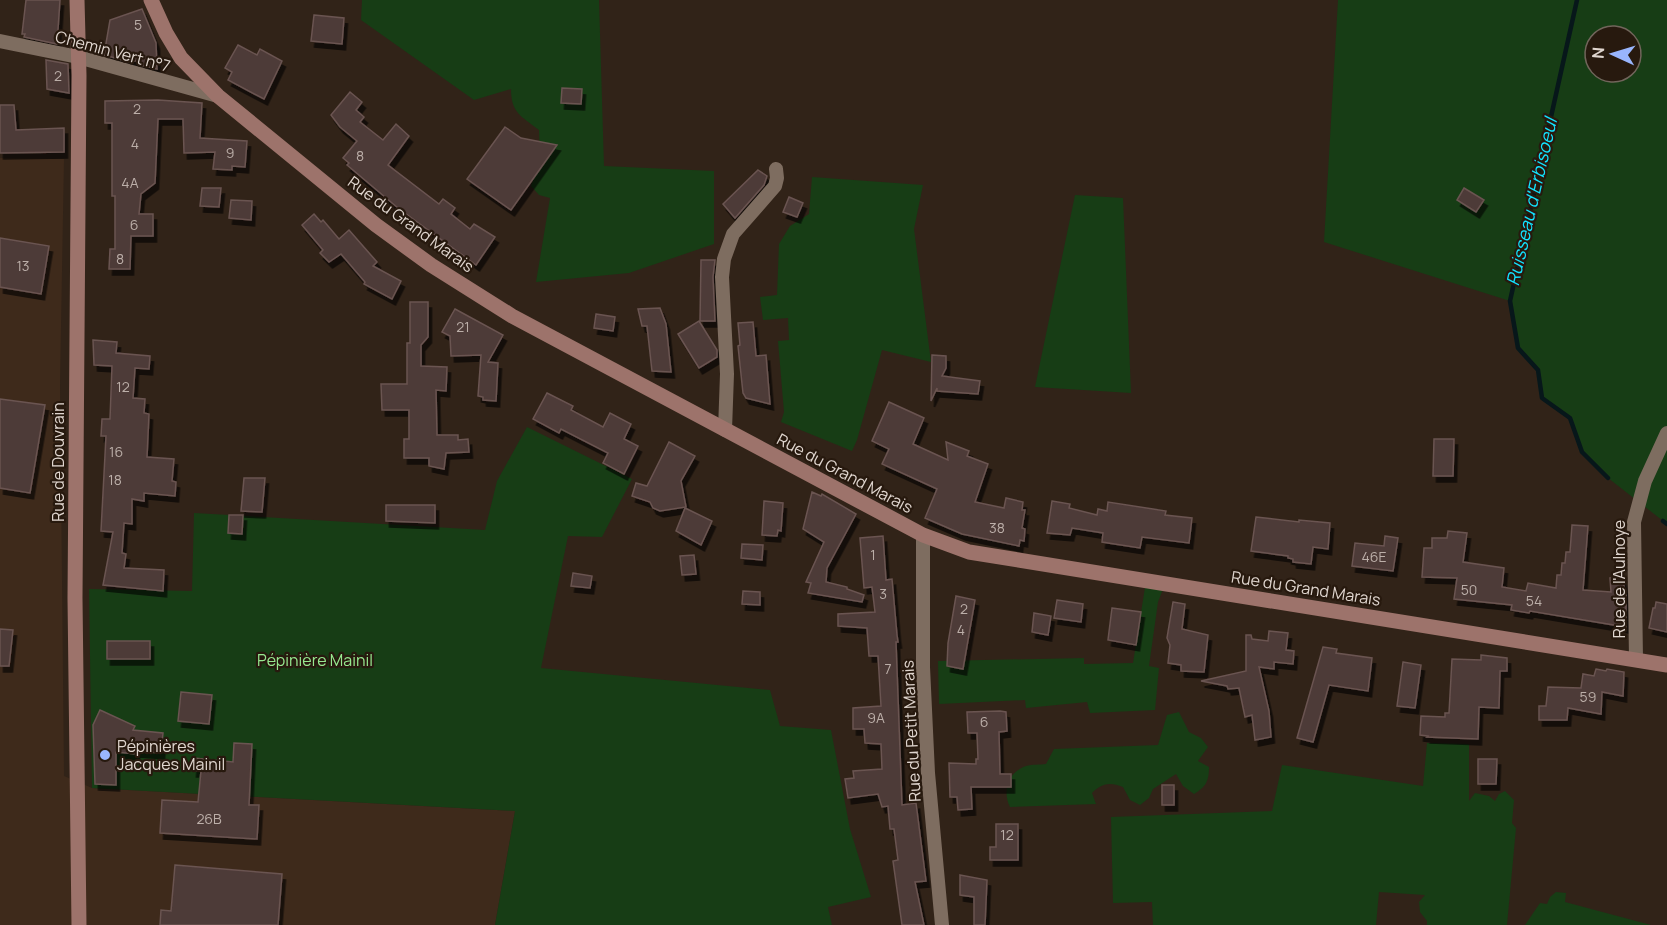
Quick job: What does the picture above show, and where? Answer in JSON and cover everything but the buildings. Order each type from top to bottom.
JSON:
[{"type":"street","name":"Rue de Douvrain","points":[[77,0],[75,598],[79,925]]},
{"type":"street","name":"Rue du Grand Marais","points":[[151,0],[166,33],[181,58],[218,96],[376,225],[431,265],[512,316],[923,535],[969,552],[1667,664]]},
{"type":"street","name":"Chemin Vert n°7","points":[[0,41],[78,57],[218,96]]},
{"type":"street","points":[[726,429],[727,374],[722,277],[724,259],[733,234],[775,186],[776,169]]},
{"type":"street","name":"Rue de l'Aulnoye","points":[[1636,659],[1634,522],[1645,481],[1667,433]]},
{"type":"street","name":"Rue du Petit Marais","points":[[923,535],[924,679],[928,773],[942,925]]},
{"type":"shaded area","points":[[0,158],[64,159],[60,384],[64,776],[92,788],[515,811],[495,925],[0,925]]},
{"type":"green space","points":[[362,0],[599,0],[604,166],[714,171],[714,244],[629,273],[536,282],[550,198],[539,195],[531,186],[540,160],[539,130],[515,109],[511,89],[474,100],[361,20]]},
{"type":"green space","points":[[1338,0],[1667,0],[1667,524],[1608,478],[1582,452],[1570,418],[1542,398],[1538,370],[1518,348],[1510,301],[1324,242]]},
{"type":"green space","points":[[812,177],[923,185],[914,229],[931,362],[882,350],[852,451],[781,422],[784,412],[778,341],[789,340],[788,318],[763,320],[760,297],[777,295],[779,244],[790,226],[809,214]]},
{"type":"green space","points":[[1075,195],[1123,198],[1131,393],[1035,387]]},
{"type":"green space","name":"Pépinière Mainil","points":[[527,427],[632,479],[602,537],[568,536],[541,668],[770,690],[780,726],[831,730],[850,829],[871,897],[828,907],[832,925],[495,925],[515,811],[92,788],[89,589],[192,591],[194,513],[485,530],[497,481]]},
{"type":"green space","points":[[1146,581],[1165,584],[1158,602],[1149,666],[1159,668],[1155,710],[1090,713],[1087,702],[1026,708],[1025,700],[939,704],[938,661],[1084,658],[1084,664],[1133,663]]},
{"type":"green space","points":[[1179,712],[1189,732],[1201,738],[1208,747],[1198,761],[1209,767],[1207,780],[1204,786],[1194,794],[1183,786],[1176,774],[1153,789],[1149,798],[1140,805],[1130,800],[1123,787],[1110,784],[1099,787],[1092,793],[1096,804],[1010,807],[1007,789],[1011,777],[1026,766],[1046,764],[1054,749],[1158,745],[1167,715]]},
{"type":"green space","points":[[1427,743],[1469,744],[1469,801],[1475,793],[1489,796],[1495,801],[1499,794],[1505,791],[1514,800],[1512,823],[1516,828],[1507,925],[1427,925],[1427,921],[1420,912],[1419,902],[1425,895],[1379,892],[1376,925],[1153,925],[1152,902],[1113,903],[1111,817],[1272,811],[1282,765],[1423,786]]},
{"type":"green space","points":[[1556,892],[1566,893],[1565,902],[1651,925],[1525,925],[1540,903],[1547,904]]},
{"type":"waterway","name":"Ruisseau d'Erbisoeul","points":[[1577,0],[1510,301],[1518,348],[1538,370],[1542,398],[1570,418],[1582,452],[1608,478]]},
{"type":"waterway","name":"Ruisseau d'Erbisoeul","points":[[1663,521],[1667,524]]},
{"type":"place","name":"Pépinières Jacques Mainil","points":[[105,755]]}]
